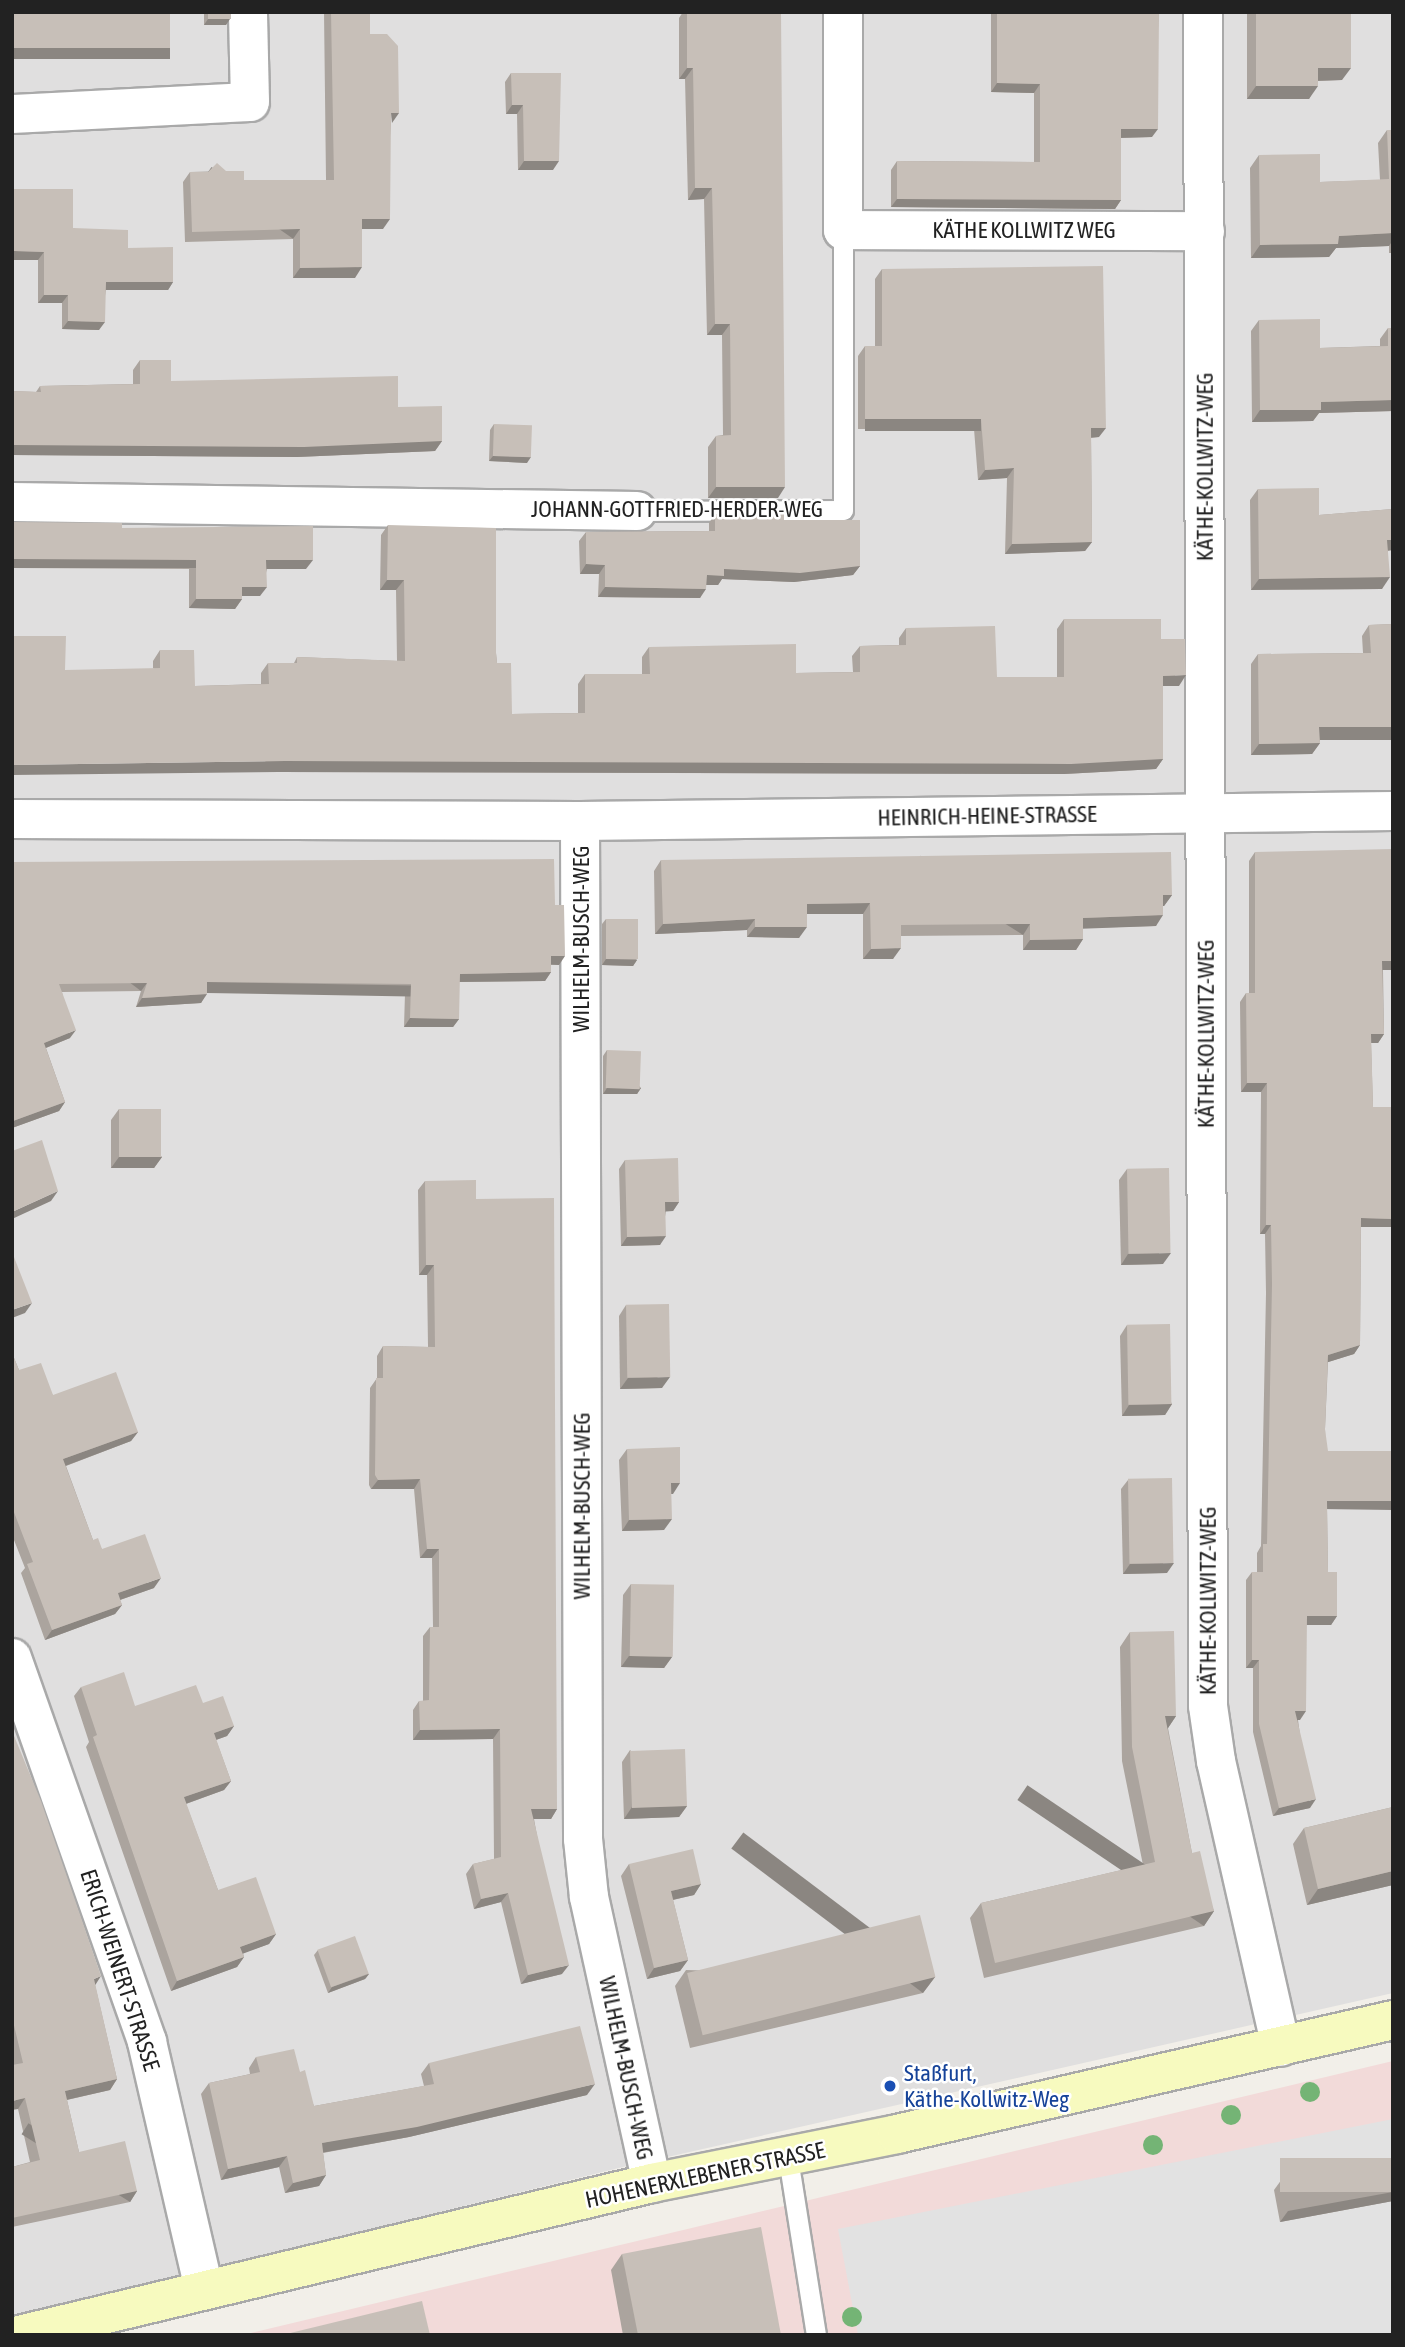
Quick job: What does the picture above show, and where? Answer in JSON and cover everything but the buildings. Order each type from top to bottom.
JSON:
[{"type":"main road","name":"HOHENERXLEBENER STRASSE","points":[[19,2335],[652,2183],[788,2158],[1393,2020]]},
{"type":"street","points":[[12,114],[250,102],[248,12]]},
{"type":"street","name":"JOHANN-GOTTFRIED-HERDER-WEG","points":[[843,12],[843,230]]},
{"type":"street","name":"KÄTHE-KOLLWITZ-WEG","points":[[1203,12],[1209,1706],[1216,1761],[1280,2047]]},
{"type":"street","name":"KÄTHE KOLLWITZ WEG","points":[[843,230],[1205,231]]},
{"type":"street","name":"JOHANN-GOTTFRIED-HERDER-WEG","points":[[12,502],[637,511]]},
{"type":"street","name":"HEINRICH-HEINE-STRASSE","points":[[12,819],[580,821],[1393,811]]},
{"type":"street","name":"WILHELM-BUSCH-WEG","points":[[580,821],[583,1839],[589,1897],[652,2183]]},
{"type":"street","name":"ERICH-WEINERT-STRASSE","points":[[12,1658],[147,2042],[204,2289]]},
{"type":"lane","name":"JOHANN-GOTTFRIED-HERDER-WEG","points":[[637,511],[844,510],[843,230]]},
{"type":"lane","points":[[788,2158],[816,2335]]},
{"type":"shaded area","points":[[12,12],[1393,12],[1393,1993],[623,2167],[12,2317]]},
{"type":"shaded area","points":[[1393,2061],[1393,2335],[242,2335]]},
{"type":"shaded area","points":[[1393,2119],[1393,2335],[858,2335],[838,2229]]},
{"type":"place","name":"Staßfurt, Käthe-Kollwitz-Weg","points":[[890,2086]]}]
